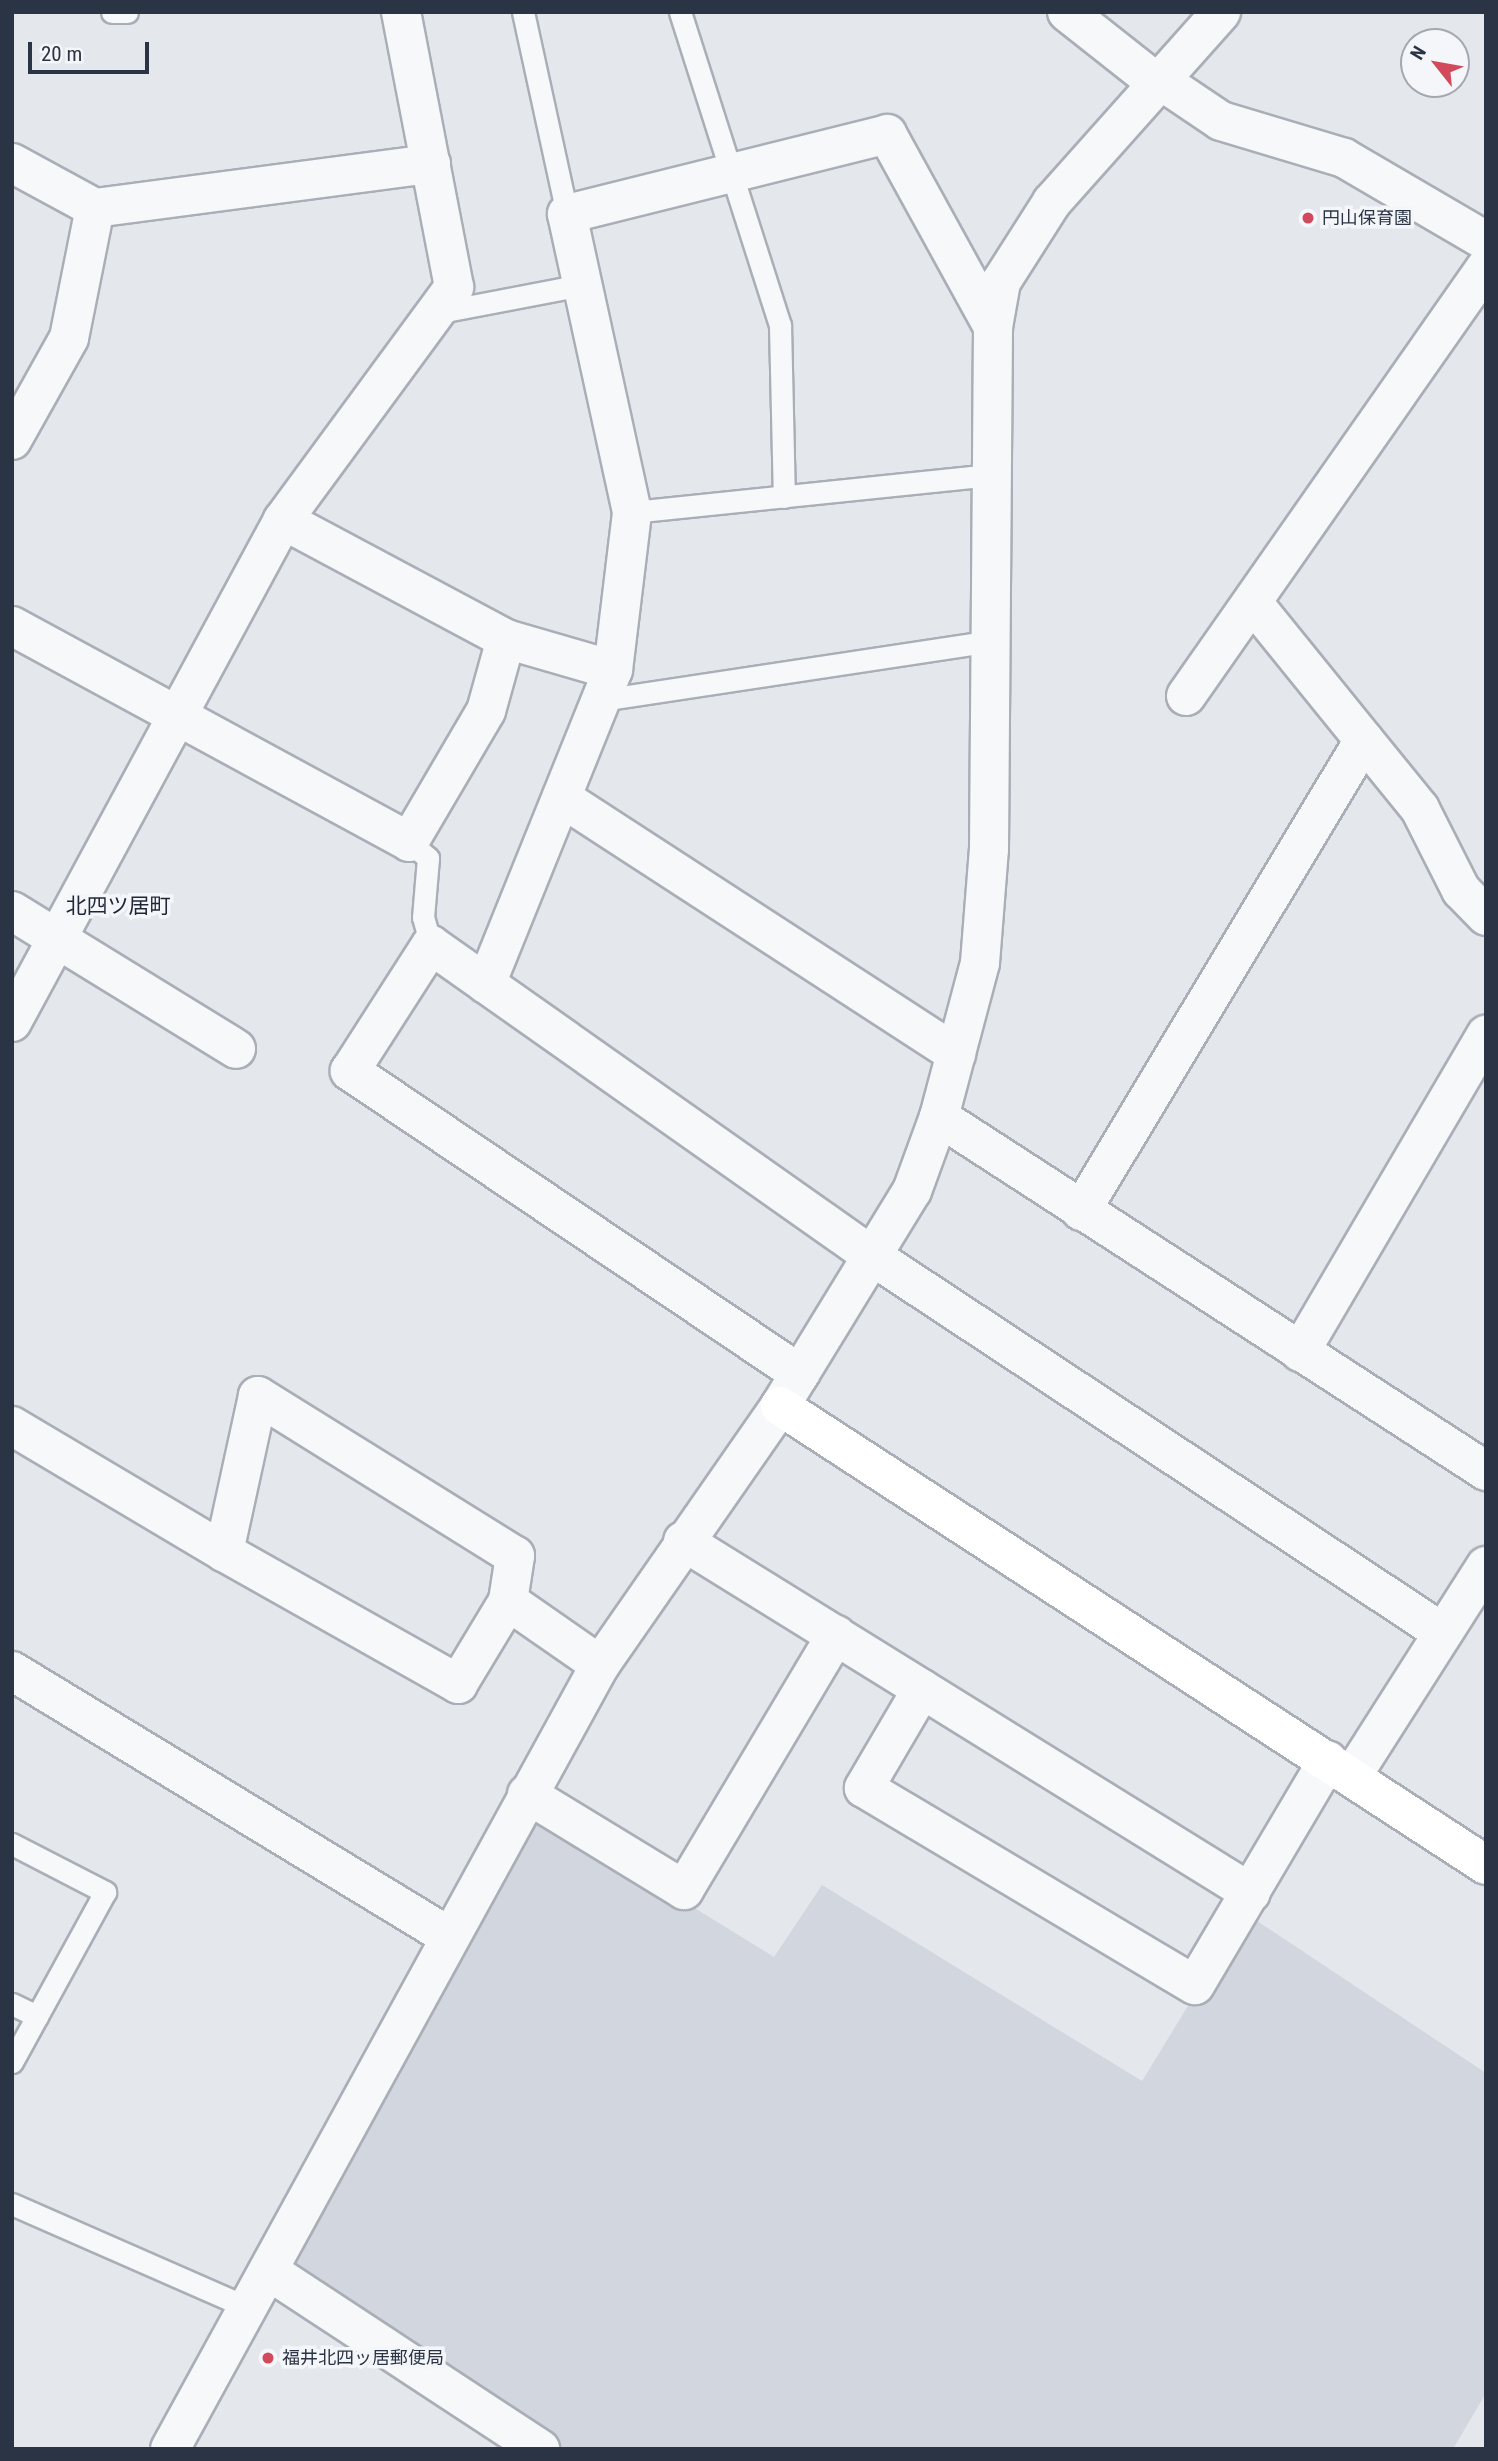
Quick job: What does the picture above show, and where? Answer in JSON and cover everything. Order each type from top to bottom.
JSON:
[{"type":"street","points":[[12,1022],[283,520],[454,287],[401,12]]},
{"type":"street","points":[[1067,12],[1158,82],[1221,121],[1344,158],[1486,240]]},
{"type":"street","points":[[170,2449],[272,2273],[448,1936],[600,1665],[683,1541],[780,1406],[912,1191],[939,1117],[980,963],[989,849],[993,327],[1001,282],[1019,247],[1158,82],[1221,12]]},
{"type":"street","points":[[486,984],[607,685],[632,512],[567,214],[887,134],[993,327]]},
{"type":"street","points":[[12,163],[95,208],[430,164]]},
{"type":"street","points":[[12,440],[69,338],[95,208]]},
{"type":"street","points":[[1186,696],[1486,267]]},
{"type":"street","points":[[283,520],[506,639],[607,685]]},
{"type":"street","points":[[1253,603],[1420,809],[1461,890],[1486,916]]},
{"type":"street","points":[[12,626],[180,713],[409,842],[486,710],[506,639]]},
{"type":"street","points":[[1081,1211],[1364,740]]},
{"type":"street","points":[[562,798],[956,1054]]},
{"type":"street","points":[[12,911],[236,1049]]},
{"type":"street","points":[[800,1374],[349,1071],[431,945],[872,1256],[1443,1633]]},
{"type":"street","points":[[1300,1352],[1486,1035]]},
{"type":"street","points":[[939,1117],[1486,1471]]},
{"type":"street","points":[[12,1426],[223,1552],[458,1684],[508,1601],[515,1556],[258,1396],[223,1552]]},
{"type":"street","points":[[780,1406],[1486,1865]]},
{"type":"street","points":[[683,1541],[1251,1893]]},
{"type":"street","points":[[922,1689],[864,1788],[1195,1985],[1251,1893],[1340,1768],[1443,1633],[1486,1566]]},
{"type":"street","points":[[508,1601],[600,1665]]},
{"type":"street","points":[[527,1794],[684,1890],[836,1636]]},
{"type":"street","points":[[12,1671],[448,1936]]},
{"type":"street","points":[[272,2273],[540,2449]]},
{"type":"lane","points":[[112,12],[127,12]]},
{"type":"lane","points":[[523,12],[567,214]]},
{"type":"lane","points":[[680,12],[780,326],[784,497]]},
{"type":"lane","points":[[435,313],[582,285]]},
{"type":"lane","points":[[632,512],[992,475]]},
{"type":"lane","points":[[607,685],[991,641]]},
{"type":"lane","points":[[409,842],[428,858],[423,918],[431,945]]},
{"type":"lane","points":[[12,1844],[105,1892],[12,2062]]},
{"type":"lane","points":[[12,2004],[37,2016]]},
{"type":"lane","points":[[12,2204],[251,2309]]},
{"type":"shaded area","points":[[532,1808],[774,1957],[822,1885],[1142,2081],[1245,1913],[1486,2073],[1486,2393],[1453,2449],[556,2449],[292,2272]]},
{"type":"place","name":"円山保育園","points":[[1308,218]]},
{"type":"place","name":"福井北四ッ居郵便局","points":[[268,2358]]},
{"type":"district","name":"北四ツ居町","points":[[118,906]]}]
